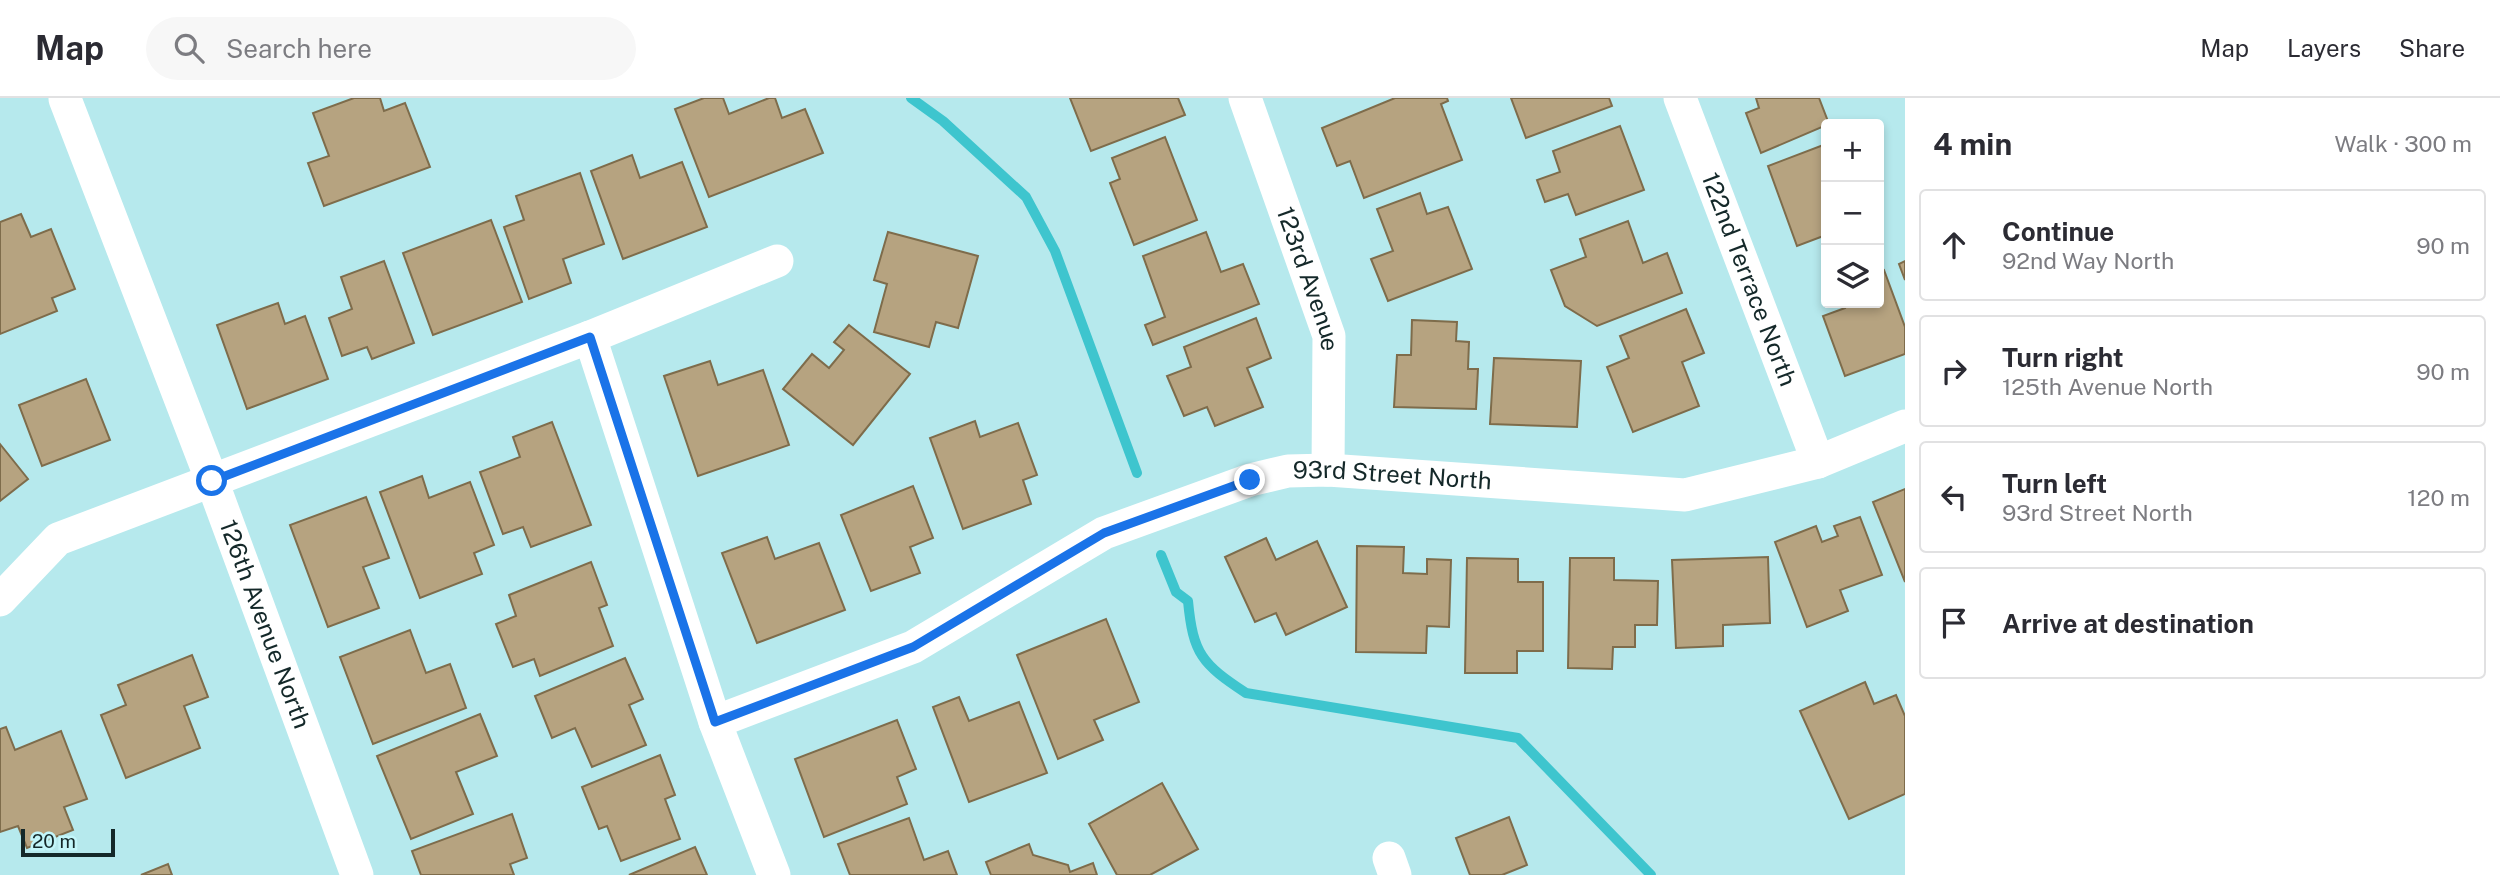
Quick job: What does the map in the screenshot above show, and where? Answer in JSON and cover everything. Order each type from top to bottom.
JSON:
[{"type":"street","name":"123rd Avenue","points":[[1245,98],[1329,336],[1328,470]]},
{"type":"street","name":"122nd Terrace North","points":[[1680,98],[1818,462]]},
{"type":"street","name":"126th Avenue North","points":[[65,99],[212,481],[357,875]]},
{"type":"street","points":[[0,600],[58,539],[590,337],[778,261]]},
{"type":"street","points":[[590,337],[715,722],[774,875]]},
{"type":"street","name":"93rd Street North","points":[[715,722],[913,647],[1104,533],[1250,480],[1287,471],[1328,470],[1685,495],[1818,462],[1905,426]]},
{"type":"building","points":[[354,98],[380,98],[384,111],[405,103],[430,167],[324,206],[308,163],[329,156],[313,113]]},
{"type":"building","points":[[704,98],[723,98],[729,114],[769,98],[775,98],[782,118],[805,109],[823,153],[709,197],[675,109]]},
{"type":"building","points":[[1070,98],[1178,98],[1185,115],[1091,151]]},
{"type":"building","points":[[1395,98],[1447,98],[1448,101],[1441,104],[1462,160],[1364,198],[1350,161],[1337,166],[1322,128]]},
{"type":"building","points":[[1511,98],[1609,98],[1612,106],[1526,138]]},
{"type":"building","points":[[1756,98],[1819,98],[1827,119],[1821,119],[1821,127],[1761,153],[1746,113],[1759,108]]},
{"type":"building","points":[[1620,126],[1644,190],[1576,215],[1568,194],[1545,202],[1537,180],[1560,172],[1553,151]]},
{"type":"building","points":[[1165,137],[1197,220],[1134,245],[1110,183],[1120,179],[1112,158]]},
{"type":"building","points":[[1821,146],[1821,237],[1797,246],[1768,166]]},
{"type":"building","points":[[632,155],[640,178],[682,162],[707,227],[623,259],[591,171]]},
{"type":"building","points":[[580,173],[604,244],[563,259],[571,283],[529,299],[504,227],[524,220],[516,196]]},
{"type":"building","points":[[1420,193],[1427,214],[1448,207],[1472,269],[1388,301],[1371,259],[1393,251],[1377,209]]},
{"type":"building","points":[[21,214],[31,237],[51,229],[75,289],[52,298],[57,311],[0,334],[0,222]]},
{"type":"building","points":[[491,220],[522,302],[433,335],[403,253]]},
{"type":"building","points":[[1628,221],[1643,263],[1667,253],[1682,293],[1597,326],[1565,306],[1551,270],[1586,257],[1580,239]]},
{"type":"building","points":[[888,232],[978,256],[958,328],[936,322],[929,347],[874,332],[887,284],[874,280]]},
{"type":"building","points":[[1206,232],[1221,272],[1243,264],[1259,304],[1153,345],[1145,325],[1165,317],[1143,256]]},
{"type":"building","points":[[384,261],[414,343],[372,359],[367,347],[342,356],[329,318],[352,309],[341,277]]},
{"type":"building","points":[[1905,261],[1905,280],[1899,264]]},
{"type":"building","points":[[1884,270],[1905,327],[1905,354],[1845,376],[1823,316],[1845,308],[1884,308]]},
{"type":"building","points":[[278,303],[285,324],[305,316],[328,379],[247,409],[217,325]]},
{"type":"building","points":[[1686,309],[1704,353],[1682,362],[1699,406],[1633,432],[1607,367],[1629,358],[1620,336]]},
{"type":"building","points":[[1256,318],[1271,358],[1247,368],[1263,407],[1215,426],[1207,407],[1184,416],[1167,376],[1191,367],[1184,347]]},
{"type":"building","points":[[1412,320],[1457,322],[1456,341],[1469,342],[1468,369],[1478,369],[1476,409],[1394,407],[1397,355],[1411,355]]},
{"type":"building","points":[[849,325],[910,374],[853,445],[783,389],[812,354],[829,368],[844,350],[834,342]]},
{"type":"building","points":[[1494,358],[1581,361],[1577,427],[1490,424]]},
{"type":"building","points":[[710,361],[718,385],[763,370],[789,445],[698,476],[664,376]]},
{"type":"building","points":[[86,379],[110,440],[42,466],[19,405]]},
{"type":"building","points":[[975,421],[980,437],[1018,423],[1037,475],[1023,480],[1031,504],[963,529],[930,438]]},
{"type":"building","points":[[552,422],[591,525],[531,547],[523,527],[503,534],[480,472],[520,457],[513,437]]},
{"type":"building","points":[[0,444],[28,479],[0,501]]},
{"type":"building","points":[[422,476],[429,498],[470,482],[494,545],[474,553],[482,574],[420,598],[380,492]]},
{"type":"building","points":[[913,486],[933,538],[910,547],[920,573],[871,591],[841,515]]},
{"type":"building","points":[[1905,489],[1905,582],[1873,502]]},
{"type":"building","points":[[366,497],[389,558],[363,567],[379,608],[328,627],[290,525]]},
{"type":"building","points":[[1860,517],[1882,575],[1840,590],[1848,611],[1807,627],[1775,542],[1816,526],[1822,542],[1838,536],[1834,526]]},
{"type":"building","points":[[767,537],[775,559],[819,543],[845,610],[757,643],[722,553]]},
{"type":"building","points":[[1266,538],[1276,560],[1317,541],[1347,607],[1286,635],[1276,613],[1255,622],[1225,557]]},
{"type":"building","points":[[1357,546],[1404,547],[1403,573],[1427,574],[1427,559],[1451,560],[1449,627],[1427,626],[1426,653],[1356,652]]},
{"type":"building","points":[[1768,557],[1770,623],[1723,625],[1723,646],[1676,648],[1672,560]]},
{"type":"building","points":[[1467,558],[1518,559],[1518,582],[1543,582],[1543,651],[1517,651],[1517,673],[1465,673]]},
{"type":"building","points":[[1570,558],[1614,558],[1614,580],[1658,581],[1657,625],[1635,625],[1635,647],[1613,647],[1612,669],[1568,668]]},
{"type":"building","points":[[591,562],[607,605],[599,608],[613,646],[540,676],[534,659],[513,667],[496,624],[516,616],[509,595]]},
{"type":"building","points":[[1106,619],[1139,702],[1094,720],[1103,740],[1058,759],[1017,655]]},
{"type":"building","points":[[410,630],[426,673],[450,664],[466,708],[373,744],[340,657]]},
{"type":"building","points":[[192,655],[208,697],[184,706],[200,748],[126,778],[101,715],[126,705],[118,685]]},
{"type":"building","points":[[625,658],[643,699],[629,705],[646,745],[592,767],[575,728],[552,738],[535,696]]},
{"type":"building","points":[[1865,682],[1874,704],[1896,695],[1905,716],[1905,794],[1849,819],[1800,711]]},
{"type":"building","points":[[959,697],[969,721],[1019,702],[1047,773],[969,802],[933,707]]},
{"type":"building","points":[[480,714],[497,756],[456,772],[473,814],[411,839],[377,756]]},
{"type":"building","points":[[897,720],[916,769],[897,777],[907,804],[824,837],[795,759]]},
{"type":"building","points":[[6,727],[15,750],[61,731],[87,799],[64,807],[73,830],[27,848],[18,826],[0,832],[0,729]]},
{"type":"building","points":[[660,755],[675,795],[665,799],[680,839],[621,861],[607,826],[599,829],[582,787]]},
{"type":"building","points":[[1162,783],[1198,849],[1150,875],[1117,875],[1089,824]]},
{"type":"building","points":[[512,814],[527,858],[510,864],[514,875],[421,875],[412,851]]},
{"type":"building","points":[[1509,817],[1527,865],[1502,875],[1470,875],[1456,838]]},
{"type":"building","points":[[909,818],[924,860],[948,851],[957,875],[850,875],[838,844]]},
{"type":"building","points":[[1029,844],[1033,855],[1068,865],[1070,872],[1093,863],[1097,875],[991,875],[986,862]]},
{"type":"building","points":[[695,847],[707,875],[629,875]]},
{"type":"building","points":[[168,864],[172,875],[141,875]]},
{"type":"waterway","points":[[911,98],[943,121],[1026,197],[1055,251],[1137,473]]},
{"type":"waterway","points":[[1161,555],[1176,592],[1188,601],[1193,634],[1202,656],[1219,674],[1246,693],[1518,738],[1651,875]]},
{"type":"route","points":[[212,481],[590,337],[715,722],[913,647],[1104,533],[1250,480]]}]
